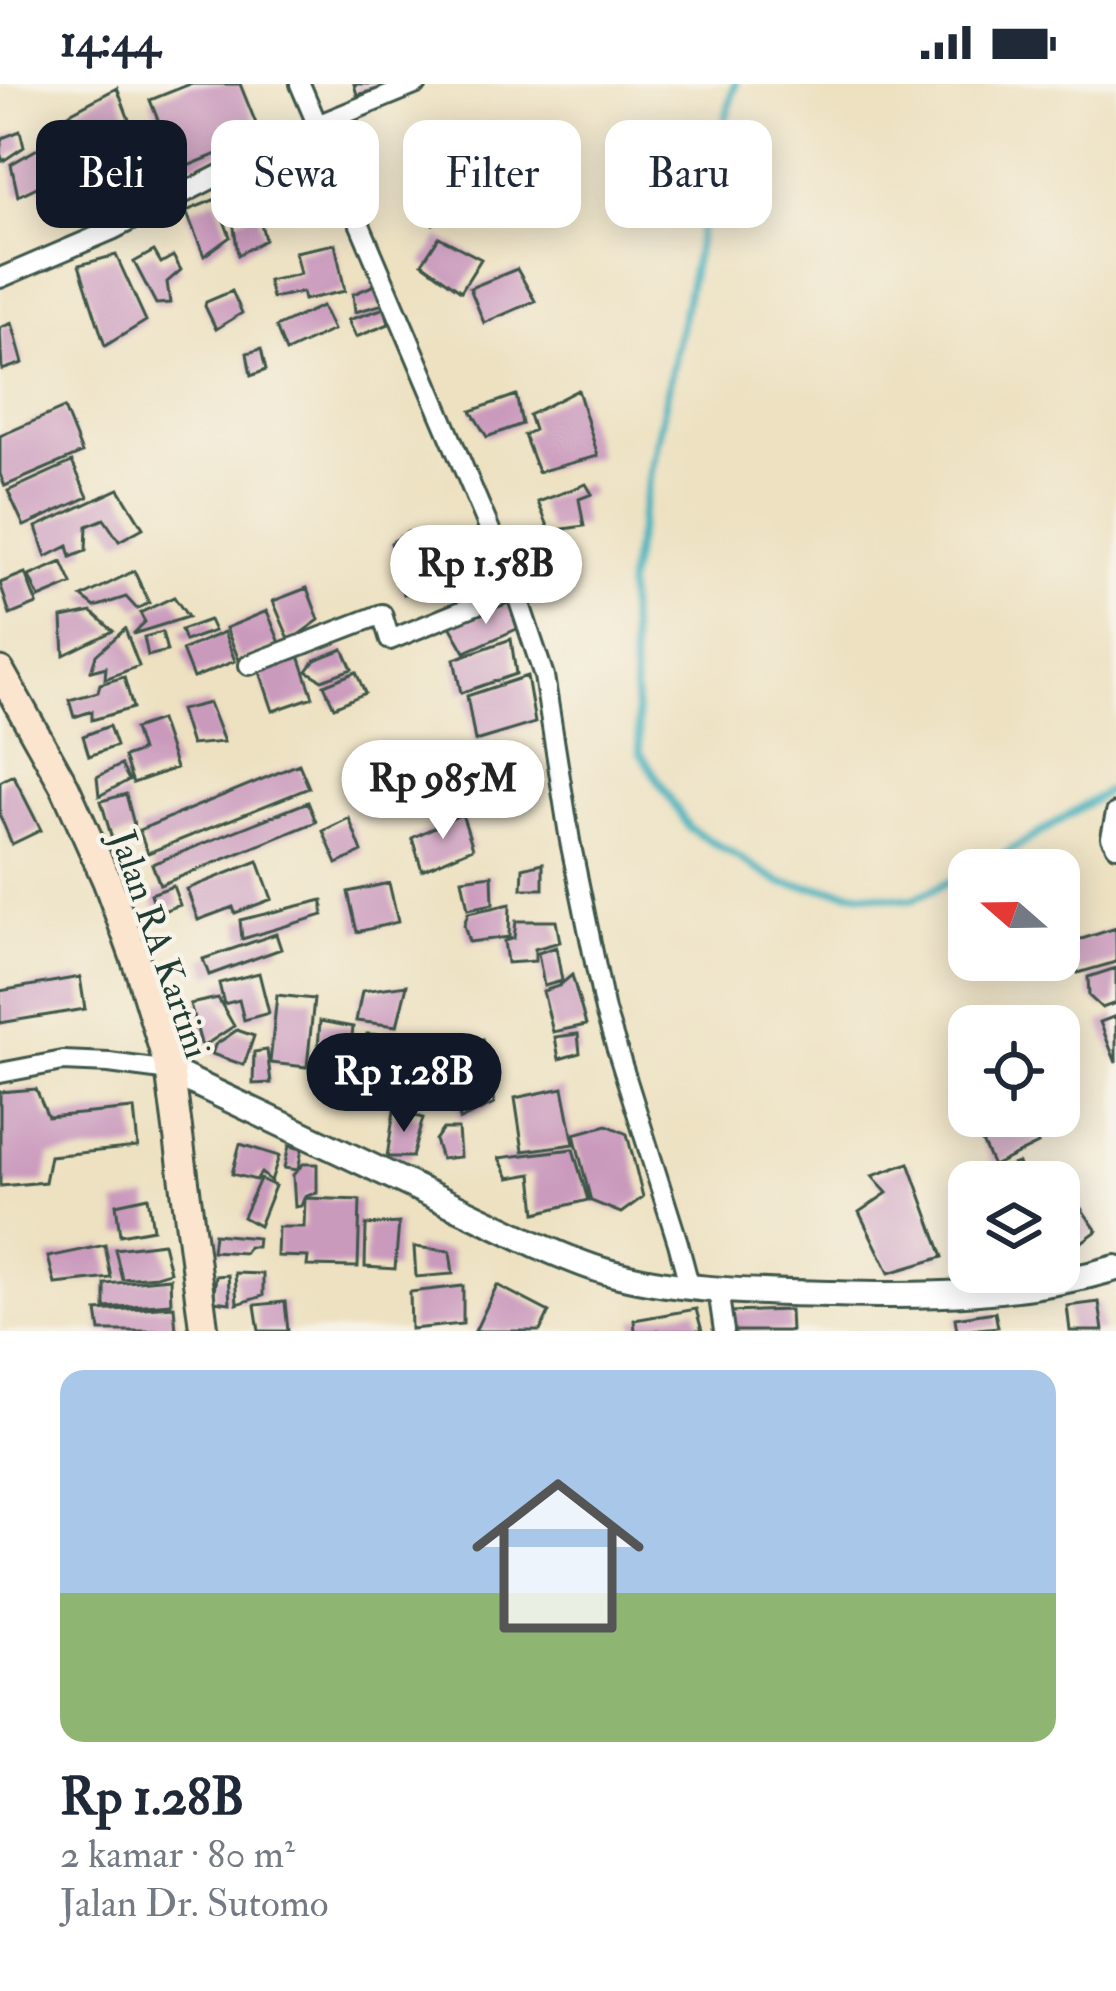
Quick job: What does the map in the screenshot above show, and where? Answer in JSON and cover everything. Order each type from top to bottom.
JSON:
[{"type":"main road","name":"Jalan RA Kartini","points":[[0,670],[65,787],[107,881],[140,972],[170,1071],[204,1331]]},
{"type":"street","points":[[300,84],[315,120]]},
{"type":"street","points":[[327,120],[417,84]]},
{"type":"street","points":[[0,278],[112,230],[211,179]]},
{"type":"street","points":[[361,228],[515,589],[544,676],[604,1011],[690,1288]]},
{"type":"street","points":[[249,665],[382,614],[390,640],[515,589]]},
{"type":"street","points":[[1116,813],[1112,837],[1116,846]]},
{"type":"street","points":[[0,1073],[63,1061],[170,1071],[535,1244],[604,1271],[690,1288],[972,1294],[1043,1286],[1116,1268]]},
{"type":"street","points":[[718,1290],[724,1331]]},
{"type":"building","points":[[190,84],[240,84],[255,120],[211,120],[211,156],[187,166],[187,120],[158,120],[150,100]]},
{"type":"building","points":[[354,84],[392,84],[392,85],[357,95]]},
{"type":"building","points":[[117,88],[129,120],[73,120],[70,113]]},
{"type":"building","points":[[20,131],[24,147],[3,161],[2,138]]},
{"type":"building","points":[[36,150],[36,187],[18,196],[11,164]]},
{"type":"building","points":[[211,201],[211,228],[227,228],[230,237],[204,256],[187,211]]},
{"type":"building","points":[[234,228],[262,228],[265,240],[238,255]]},
{"type":"building","points":[[439,237],[481,259],[461,291],[422,263]]},
{"type":"building","points":[[335,244],[345,291],[304,300],[302,292],[272,298],[268,281],[300,274],[295,252]]},
{"type":"building","points":[[154,251],[161,263],[173,256],[181,270],[167,282],[170,303],[156,304],[134,262]]},
{"type":"building","points":[[116,255],[146,321],[105,346],[79,265]]},
{"type":"building","points":[[517,269],[535,301],[484,323],[470,288]]},
{"type":"building","points":[[377,284],[384,304],[355,312],[353,294]]},
{"type":"building","points":[[232,291],[242,313],[216,329],[206,302]]},
{"type":"building","points":[[322,306],[333,330],[286,352],[276,327]]},
{"type":"building","points":[[385,308],[389,324],[356,337],[348,320]]},
{"type":"building","points":[[12,323],[23,363],[2,370],[0,328]]},
{"type":"building","points":[[261,349],[266,370],[251,376],[247,353]]},
{"type":"building","points":[[578,390],[598,456],[538,472],[524,435],[534,430],[529,415]]},
{"type":"building","points":[[516,395],[522,424],[487,437],[471,411]]},
{"type":"building","points":[[64,408],[82,453],[5,486],[0,474],[0,436]]},
{"type":"building","points":[[72,462],[88,497],[24,526],[8,491]]},
{"type":"building","points":[[586,484],[592,494],[579,499],[584,526],[550,531],[538,502]]},
{"type":"building","points":[[119,489],[143,528],[119,541],[104,519],[87,526],[86,551],[71,557],[68,546],[46,557],[36,527]]},
{"type":"building","points":[[408,532],[422,546],[465,535],[473,562],[404,594],[391,543]]},
{"type":"building","points":[[62,562],[72,584],[39,598],[29,576]]},
{"type":"building","points":[[134,571],[149,603],[137,609],[126,597],[95,607],[82,597]]},
{"type":"building","points":[[25,573],[37,604],[10,615],[0,583]]},
{"type":"building","points":[[307,588],[319,620],[290,641],[273,601]]},
{"type":"building","points":[[174,597],[188,617],[133,634],[145,622],[140,613]]},
{"type":"building","points":[[510,601],[519,628],[465,652],[450,626]]},
{"type":"building","points":[[267,611],[280,643],[239,660],[226,628]]},
{"type":"building","points":[[92,612],[113,631],[64,655],[62,618]]},
{"type":"building","points":[[209,620],[214,631],[185,641],[181,630]]},
{"type":"building","points":[[125,629],[139,666],[105,679],[106,667],[91,671],[96,655]]},
{"type":"building","points":[[162,632],[167,651],[148,656],[144,637]]},
{"type":"building","points":[[224,632],[235,661],[193,678],[182,650]]},
{"type":"building","points":[[511,639],[516,674],[461,693],[454,659]]},
{"type":"building","points":[[343,649],[352,669],[322,680],[307,671],[315,660]]},
{"type":"building","points":[[299,656],[313,697],[273,711],[259,669]]},
{"type":"building","points":[[356,672],[365,693],[334,707],[324,685]]},
{"type":"building","points":[[527,676],[535,723],[475,741],[467,696]]},
{"type":"building","points":[[124,677],[133,708],[92,720],[92,711],[74,717],[69,700],[98,692],[100,684]]},
{"type":"building","points":[[209,703],[224,742],[191,745],[180,710]]},
{"type":"building","points":[[160,720],[176,768],[133,783],[124,757],[141,751],[134,729]]},
{"type":"building","points":[[109,726],[116,746],[89,756],[83,736]]},
{"type":"building","points":[[299,764],[309,788],[148,853],[139,830]]},
{"type":"building","points":[[121,765],[129,780],[99,796],[97,777]]},
{"type":"building","points":[[13,775],[41,830],[12,844],[0,816],[0,782]]},
{"type":"building","points":[[126,794],[136,832],[112,839],[101,801]]},
{"type":"building","points":[[308,802],[316,822],[160,885],[152,864]]},
{"type":"building","points":[[462,814],[473,848],[422,870],[412,838]]},
{"type":"building","points":[[349,818],[362,852],[337,864],[323,831]]},
{"type":"building","points":[[258,861],[272,899],[198,920],[187,889]]},
{"type":"building","points":[[543,863],[543,889],[522,889],[523,868]]},
{"type":"building","points":[[492,875],[493,904],[468,909],[462,879]]},
{"type":"building","points":[[389,883],[398,922],[357,932],[348,892]]},
{"type":"building","points":[[173,886],[180,905],[157,913],[151,894]]},
{"type":"building","points":[[323,900],[323,915],[242,939],[240,920]]},
{"type":"building","points":[[510,904],[509,937],[469,942],[464,925],[468,913]]},
{"type":"building","points":[[516,921],[556,921],[560,942],[535,949],[535,961],[507,963],[504,941],[514,938]]},
{"type":"building","points":[[1116,928],[1116,962],[1080,972],[1080,939]]},
{"type":"building","points":[[276,934],[281,949],[209,975],[203,959]]},
{"type":"building","points":[[556,947],[562,981],[544,986],[538,953]]},
{"type":"building","points":[[1116,968],[1116,1003],[1102,1008],[1089,996],[1088,977]]},
{"type":"building","points":[[259,973],[269,1013],[244,1020],[239,1000],[224,1004],[219,983]]},
{"type":"building","points":[[572,975],[586,1025],[553,1032],[543,991]]},
{"type":"building","points":[[80,977],[85,1009],[0,1023],[0,991]]},
{"type":"building","points":[[407,985],[397,1026],[356,1021],[362,991]]},
{"type":"building","points":[[277,995],[314,999],[307,1067],[270,1063]]},
{"type":"building","points":[[218,998],[234,1026],[202,1047],[190,1004]]},
{"type":"building","points":[[1116,1016],[1116,1063],[1100,1022]]},
{"type":"building","points":[[320,1021],[353,1027],[347,1079],[316,1076]]},
{"type":"building","points":[[237,1030],[254,1036],[244,1065],[212,1054],[215,1045]]},
{"type":"building","points":[[367,1034],[400,1036],[393,1080],[363,1077]]},
{"type":"building","points":[[578,1034],[580,1053],[559,1059],[555,1037]]},
{"type":"building","points":[[483,1039],[494,1104],[460,1120],[451,1055]]},
{"type":"building","points":[[445,1040],[442,1088],[404,1089],[407,1043]]},
{"type":"building","points":[[267,1050],[271,1083],[253,1084],[254,1052]]},
{"type":"building","points":[[563,1088],[574,1144],[523,1151],[515,1098]]},
{"type":"building","points":[[36,1089],[48,1117],[134,1109],[138,1147],[50,1156],[45,1182],[0,1186],[0,1092]]},
{"type":"building","points":[[394,1111],[423,1118],[412,1157],[387,1157]]},
{"type":"building","points":[[607,1125],[627,1134],[643,1197],[621,1213],[591,1201],[574,1134]]},
{"type":"building","points":[[443,1129],[458,1129],[460,1157],[441,1159],[435,1140]]},
{"type":"building","points":[[980,1137],[1035,1137],[1038,1144],[1003,1161],[991,1161]]},
{"type":"building","points":[[240,1144],[279,1156],[271,1181],[261,1173],[256,1180],[232,1174]]},
{"type":"building","points":[[289,1146],[302,1149],[298,1170],[284,1168]]},
{"type":"building","points":[[573,1149],[588,1200],[536,1213],[532,1174],[509,1178],[499,1158]]},
{"type":"building","points":[[909,1163],[943,1257],[889,1273],[859,1212],[887,1193],[872,1176]]},
{"type":"building","points":[[303,1164],[317,1164],[317,1193],[305,1196],[301,1206],[295,1207],[293,1175]]},
{"type":"building","points":[[260,1179],[275,1186],[259,1226],[243,1217]]},
{"type":"building","points":[[148,1197],[153,1229],[120,1235],[116,1204]]},
{"type":"building","points":[[305,1198],[360,1200],[358,1267],[307,1266],[308,1257],[277,1256],[278,1227],[304,1227]]},
{"type":"building","points":[[1080,1207],[1097,1231],[1080,1243]]},
{"type":"building","points":[[399,1223],[395,1269],[365,1267],[366,1225]]},
{"type":"building","points":[[214,1234],[258,1238],[257,1247],[248,1247],[245,1253],[212,1251]]},
{"type":"building","points":[[163,1243],[170,1272],[122,1279],[115,1249]]},
{"type":"building","points":[[105,1245],[111,1278],[55,1284],[48,1257]]},
{"type":"building","points":[[414,1247],[450,1251],[453,1274],[416,1277]]},
{"type":"building","points":[[235,1273],[263,1274],[263,1296],[237,1304]]},
{"type":"building","points":[[228,1275],[230,1303],[213,1301],[216,1276]]},
{"type":"building","points":[[170,1278],[171,1303],[105,1308],[105,1284]]},
{"type":"building","points":[[497,1285],[549,1312],[540,1331],[475,1331]]},
{"type":"building","points":[[463,1286],[463,1324],[411,1329],[410,1292]]},
{"type":"building","points":[[285,1302],[288,1331],[259,1331],[255,1305]]},
{"type":"building","points":[[1099,1302],[1103,1331],[1070,1331],[1067,1306]]},
{"type":"building","points":[[174,1306],[176,1331],[100,1331],[97,1311]]},
{"type":"building","points":[[696,1309],[702,1331],[635,1331],[634,1320]]},
{"type":"building","points":[[790,1310],[791,1331],[734,1331],[729,1312]]},
{"type":"building","points":[[995,1312],[998,1327],[957,1331],[955,1318]]},
{"type":"waterway","points":[[735,84],[627,587],[640,752],[689,828],[781,883],[912,900],[948,882]]},
{"type":"waterway","points":[[1013,849],[1116,788]]}]
